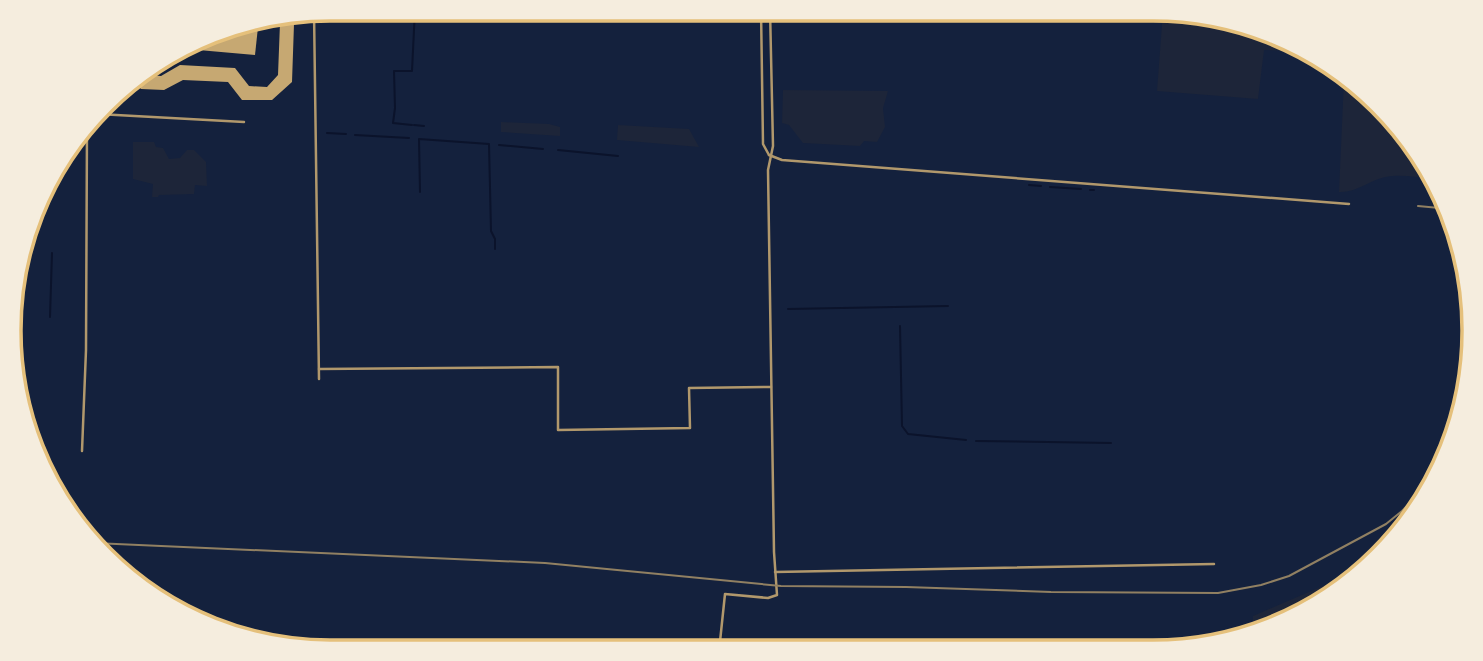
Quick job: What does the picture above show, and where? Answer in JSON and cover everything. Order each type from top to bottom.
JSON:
[{"type":"street","points":[[761,21],[763,144],[769,155],[782,160],[1349,204]]},
{"type":"street","points":[[720,640],[724,594],[768,598],[777,595],[771,387],[770,21]]},
{"type":"street","points":[[314,22],[319,379]]},
{"type":"street","points":[[109,115],[244,122]]},
{"type":"street","points":[[82,451],[86,350],[86,141]]},
{"type":"street","points":[[319,369],[558,367],[558,430],[690,428],[689,388],[771,387]]},
{"type":"street","points":[[775,572],[1214,564]]},
{"type":"shaded area","points":[[1162,21],[1213,27],[1252,37],[1283,50],[1264,50],[1258,99],[1157,91]]},
{"type":"shaded area","points":[[1344,87],[1385,126],[1422,177],[1385,177],[1351,191],[1339,192]]},
{"type":"shaded area","points":[[783,90],[888,91],[883,108],[885,127],[877,142],[864,141],[860,146],[803,143],[789,125],[782,123]]},
{"type":"shaded area","points":[[501,122],[549,124],[560,127],[560,136],[501,132]]},
{"type":"shaded area","points":[[618,125],[689,129],[699,147],[617,140]]},
{"type":"shaded area","points":[[133,142],[154,142],[156,147],[163,148],[169,159],[180,158],[187,150],[194,150],[206,162],[207,186],[195,185],[194,194],[152,197],[153,184],[133,179]]},
{"type":"shaded area","points":[[1333,582],[1307,599],[1253,624],[1253,616]]},
{"type":"building","points":[[294,24],[292,82],[272,100],[242,100],[228,82],[183,80],[164,90],[139,87],[155,76],[161,76],[180,65],[235,68],[249,86],[267,87],[278,75],[280,26]]},
{"type":"building","points":[[258,30],[255,55],[200,50],[231,37]]},
{"type":"waterway","points":[[412,125],[393,123],[394,71],[412,71],[414,21]]},
{"type":"waterway","points":[[414,125],[424,126]]},
{"type":"waterway","points":[[327,133],[346,134]]},
{"type":"waterway","points":[[355,135],[409,138]]},
{"type":"waterway","points":[[420,192],[419,139],[489,144],[491,231],[495,239],[495,249]]},
{"type":"waterway","points":[[499,145],[543,149]]},
{"type":"waterway","points":[[558,150],[618,156]]},
{"type":"waterway","points":[[1029,185],[1041,186]]},
{"type":"waterway","points":[[1050,187],[1081,189]]},
{"type":"waterway","points":[[50,317],[52,253]]},
{"type":"waterway","points":[[788,309],[948,306]]},
{"type":"waterway","points":[[900,326],[902,426],[908,434],[966,440]]},
{"type":"waterway","points":[[976,441],[1111,443]]},
{"type":"tram line","points":[[1418,206],[1436,208]]},
{"type":"tram line","points":[[107,544],[545,563],[781,586],[1218,593],[1261,585],[1289,576],[1386,524],[1408,505]]}]
